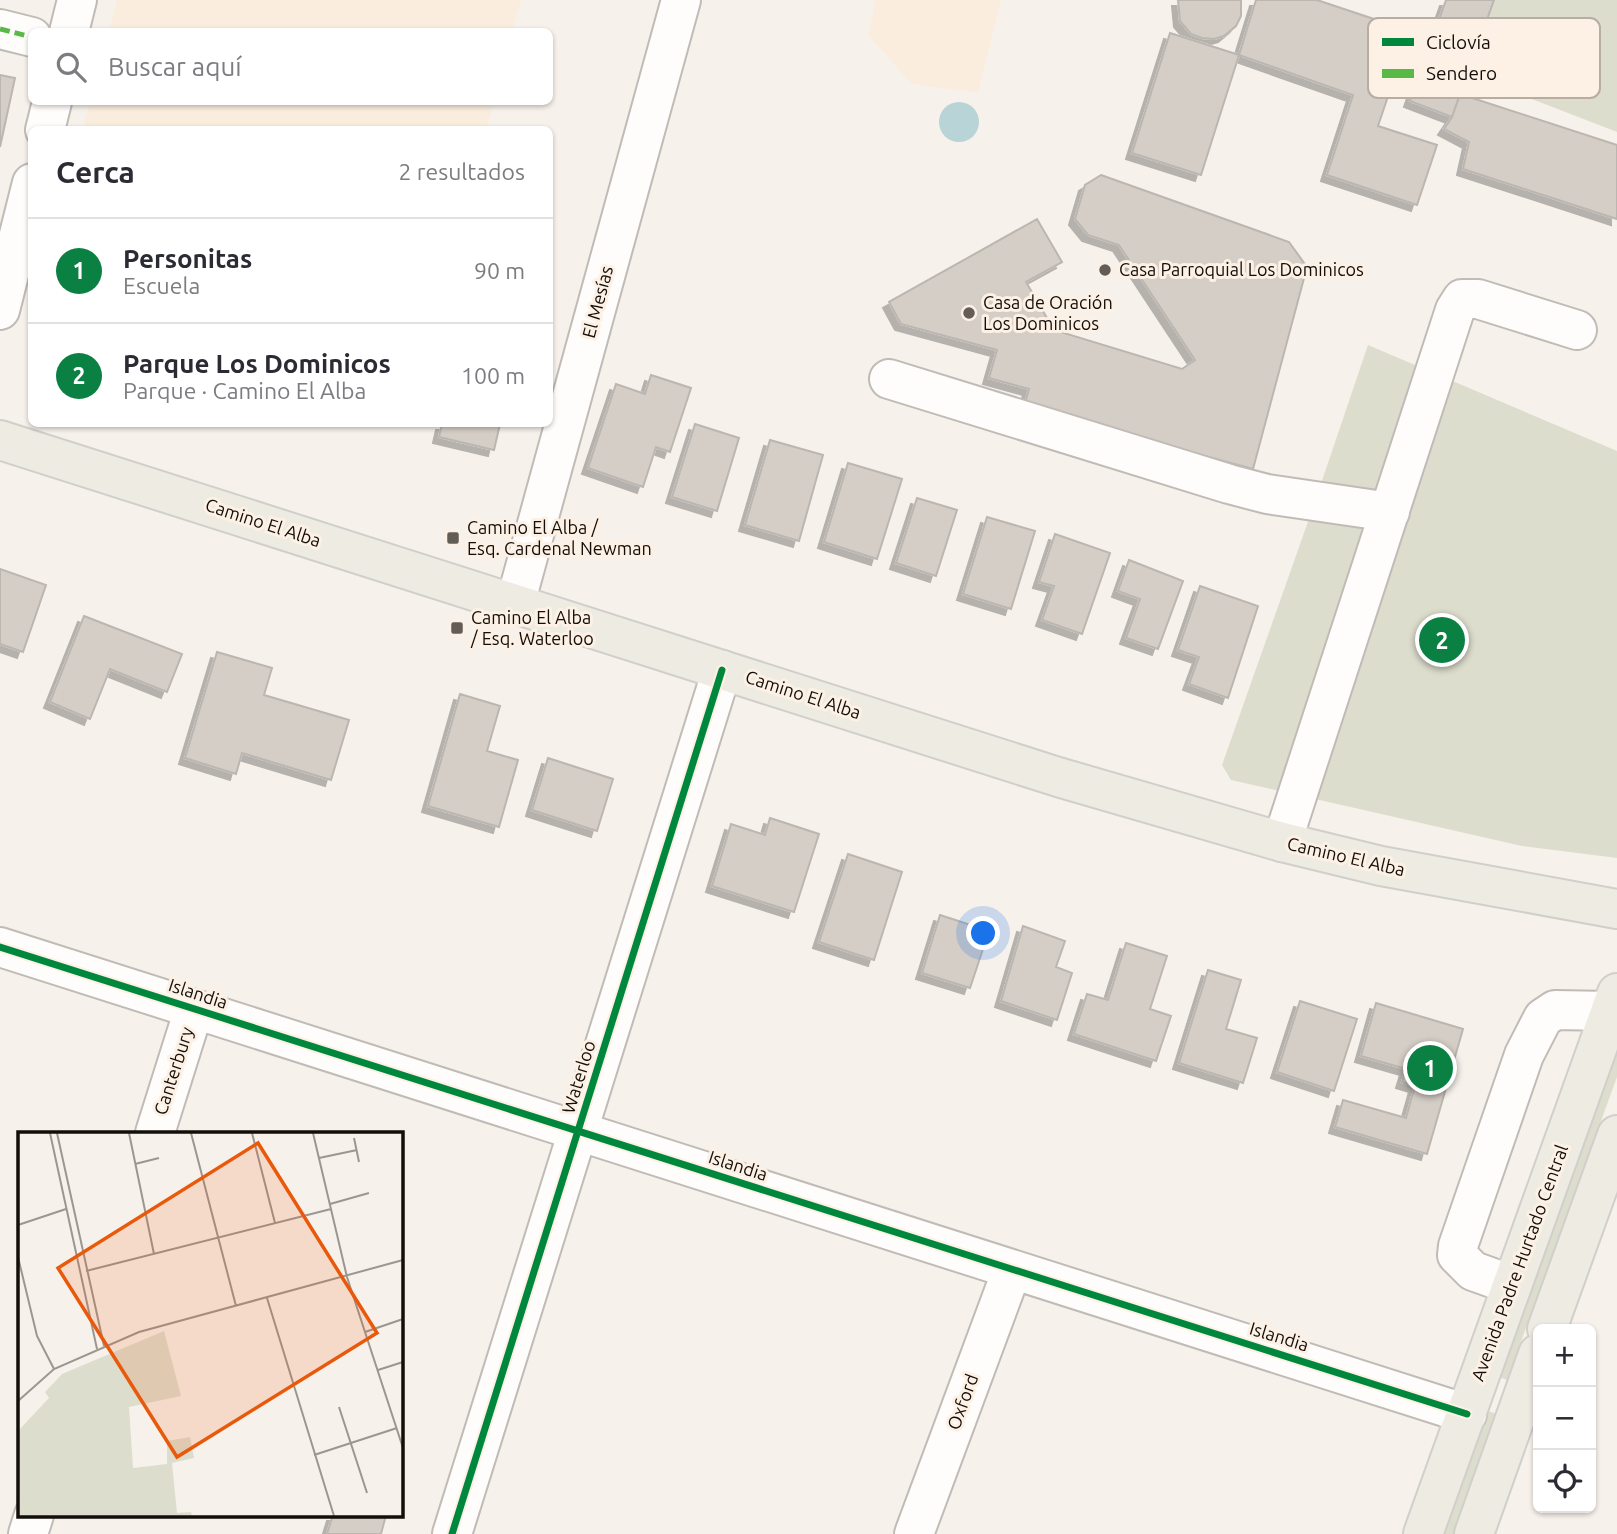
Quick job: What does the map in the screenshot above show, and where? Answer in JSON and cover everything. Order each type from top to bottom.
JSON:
[{"type":"main road","name":"Camino El Alba","points":[[0,440],[1058,777],[1282,842],[1381,866],[1617,909]]},
{"type":"main road","name":"Avenida Padre Hurtado Central","points":[[1423,1534],[1614,1002]]},
{"type":"main road","points":[[1549,1324],[1615,1149]]},
{"type":"main road","points":[[1474,1534],[1533,1368]]},
{"type":"street","points":[[70,28],[77,0]]},
{"type":"street","name":"El Mesías","points":[[515,604],[681,0]]},
{"type":"street","points":[[0,29],[28,36]]},
{"type":"street","points":[[46,126],[51,105]]},
{"type":"street","points":[[0,310],[28,199]]},
{"type":"street","points":[[1282,842],[1455,310],[1462,299],[1478,299],[1577,330]]},
{"type":"street","points":[[889,379],[1266,494],[1390,512]]},
{"type":"street","name":"Waterloo","points":[[452,1534],[722,670]]},
{"type":"street","name":"Islandia","points":[[0,947],[1467,1414]]},
{"type":"street","points":[[1512,1285],[1472,1271],[1457,1255],[1524,1055],[1543,1018],[1555,1010],[1614,1002]]},
{"type":"street","name":"Canterbury","points":[[155,1132],[194,1009]]},
{"type":"street","name":"Oxford","points":[[914,1534],[1012,1269]]},
{"type":"street","points":[[28,1534],[34,1516]]},
{"type":"shaded area","points":[[117,0],[521,0],[513,28],[110,28]]},
{"type":"shaded area","points":[[876,0],[1001,0],[978,93],[912,84],[868,35]]},
{"type":"shaded area","points":[[89,105],[493,105],[487,126],[84,126]]},
{"type":"green space","points":[[1494,0],[1617,0],[1617,132],[1529,98],[1600,98],[1600,18],[1487,18]]},
{"type":"green space","points":[[1368,345],[1617,451],[1617,858],[1522,846],[1231,780],[1222,765]]},
{"type":"green space","points":[[1617,1048],[1617,1077],[1507,1380],[1499,1377]]},
{"type":"green space","points":[[1488,1411],[1497,1414],[1454,1534],[1444,1534]]},
{"type":"water","points":[[959,102],[973,108],[979,122],[973,136],[959,142],[945,136],[939,122],[945,108]]},
{"type":"building","points":[[1178,0],[1241,0],[1241,16],[1236,26],[1224,36],[1202,38],[1191,34],[1180,21]]},
{"type":"building","points":[[1256,0],[1317,0],[1371,18],[1368,18],[1368,98],[1387,98],[1378,126],[1437,145],[1417,205],[1327,175],[1353,95],[1239,55]]},
{"type":"building","points":[[1446,0],[1494,0],[1488,18],[1440,18]]},
{"type":"building","points":[[1170,33],[1239,55],[1201,175],[1132,153]]},
{"type":"building","points":[[0,75],[15,78],[0,147]]},
{"type":"building","points":[[1411,98],[1459,98],[1452,117],[1410,101]]},
{"type":"building","points":[[1459,98],[1472,98],[1617,145],[1617,219],[1463,169],[1469,142],[1444,129],[1452,117]]},
{"type":"building","name":"Casa de Oración Los Dominicos","points":[[1101,175],[1289,242],[1307,267],[1253,469],[1024,407],[1029,389],[989,378],[997,350],[901,324],[889,302],[1037,219],[1062,262],[1026,282],[1054,330],[1182,369],[1195,360],[1119,245],[1088,235],[1075,219],[1085,185]]},
{"type":"building","points":[[651,375],[691,388],[670,452],[656,447],[643,487],[588,468],[616,384],[645,394]]},
{"type":"building","points":[[695,424],[739,438],[717,511],[672,497]]},
{"type":"building","points":[[441,427],[499,427],[494,450],[439,437]]},
{"type":"building","points":[[770,440],[823,455],[799,541],[745,525]]},
{"type":"building","points":[[848,463],[902,479],[877,559],[824,542]]},
{"type":"building","points":[[917,498],[957,510],[936,576],[896,563]]},
{"type":"building","points":[[987,517],[1035,531],[1011,609],[963,594]]},
{"type":"building","points":[[1055,534],[1110,553],[1082,634],[1042,620],[1054,586],[1039,582]]},
{"type":"building","points":[[1129,560],[1183,581],[1158,649],[1126,638],[1140,599],[1118,591]]},
{"type":"building","points":[[0,569],[46,585],[23,652],[0,644]]},
{"type":"building","points":[[1200,586],[1258,606],[1228,698],[1189,684],[1199,657],[1178,650]]},
{"type":"building","points":[[84,616],[182,654],[167,692],[110,669],[90,719],[50,702]]},
{"type":"building","points":[[217,652],[272,668],[264,695],[349,720],[331,780],[242,753],[236,774],[185,758]]},
{"type":"building","points":[[460,694],[500,706],[487,751],[518,760],[499,827],[428,806]]},
{"type":"building","points":[[548,758],[613,779],[597,831],[532,810]]},
{"type":"building","points":[[770,818],[819,834],[794,912],[712,886],[731,824],[765,835]]},
{"type":"building","points":[[848,854],[902,872],[874,960],[819,942]]},
{"type":"building","points":[[940,915],[989,931],[970,988],[922,973]]},
{"type":"building","points":[[1023,926],[1065,941],[1056,967],[1072,973],[1057,1020],[1001,1001]]},
{"type":"building","points":[[1126,943],[1167,956],[1150,1009],[1171,1016],[1156,1061],[1074,1034],[1087,994],[1108,1000]]},
{"type":"building","points":[[1208,970],[1241,980],[1226,1029],[1257,1038],[1243,1083],[1179,1063]]},
{"type":"building","points":[[1300,1001],[1357,1019],[1334,1091],[1277,1072]]},
{"type":"building","points":[[1376,1003],[1463,1029],[1427,1154],[1335,1127],[1343,1100],[1406,1118],[1415,1086],[1402,1082],[1406,1069],[1361,1056]]},
{"type":"building","points":[[333,1516],[386,1516],[381,1534],[327,1534]]},
{"type":"marked path","points":[[0,29],[28,36]]},
{"type":"cycle path","points":[[452,1534],[722,670]]},
{"type":"cycle path","points":[[0,947],[1467,1414]]},
{"type":"place","name":"Casa Parroquial Los Dominicos","points":[[1105,270]]},
{"type":"place","name":"Casa de Oración Los Dominicos","points":[[969,313]]},
{"type":"place","name":"Camino El Alba / Esq. Cardenal Newman","points":[[453,538]]},
{"type":"place","name":"Camino El Alba / Esq. Waterloo","points":[[457,628]]},
{"type":"place","name":"Parque Los Dominicos","points":[[1442,640]]},
{"type":"place","name":"Personitas","points":[[1430,1068]]}]
